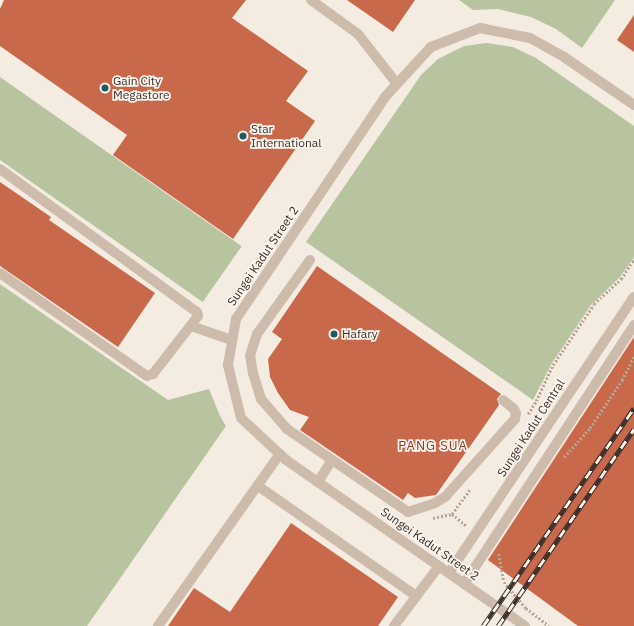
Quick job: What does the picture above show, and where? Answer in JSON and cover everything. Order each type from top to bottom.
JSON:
[{"type":"street","points":[[312,0],[358,34],[397,84]]},
{"type":"street","name":"Sungei Kadut Street 2","points":[[525,626],[318,482],[280,454],[241,418],[228,365],[236,319],[384,97],[431,47],[480,28],[530,38],[564,57],[634,105]]},
{"type":"street","points":[[0,169],[21,186],[197,312],[198,316],[153,374],[147,376],[0,273]]},
{"type":"street","points":[[310,260],[258,334],[250,355],[253,374],[261,399],[287,429],[408,512],[436,503],[445,497],[515,419],[516,413],[514,409],[503,400]]},
{"type":"street","name":"Sungei Kadut Central","points":[[449,574],[634,297]]},
{"type":"street","points":[[464,584],[634,325]]},
{"type":"street","points":[[191,326],[232,340]]},
{"type":"street","points":[[158,626],[280,454]]},
{"type":"street","points":[[318,482],[332,461]]},
{"type":"street","points":[[258,486],[416,596]]},
{"type":"street","points":[[394,626],[439,566]]},
{"type":"path","points":[[562,459],[590,428],[622,380],[634,356]]},
{"type":"path","points":[[452,514],[477,534]]},
{"type":"path","points":[[498,549],[504,582],[526,608],[549,626]]},
{"type":"green space","points":[[459,0],[615,0],[582,48],[556,29],[531,17],[498,9],[473,10]]},
{"type":"green space","points":[[487,43],[513,47],[536,58],[634,126],[634,257],[620,277],[591,305],[552,363],[533,400],[306,242],[421,75],[438,59],[464,46]]},
{"type":"green space","points":[[0,77],[242,246],[203,302],[0,160]]},
{"type":"green space","points":[[0,284],[168,400],[209,389],[220,416],[226,426],[87,626],[0,626]]},
{"type":"building","points":[[4,0],[246,0],[232,18],[308,71],[286,101],[315,121],[233,239],[113,155],[127,135],[0,46],[0,9]]},
{"type":"building","points":[[347,0],[415,0],[393,32]]},
{"type":"building","points":[[634,15],[634,52],[617,40]]},
{"type":"building","points":[[0,182],[51,217],[49,220],[155,293],[118,347],[0,266]]},
{"type":"building","points":[[317,266],[501,394],[497,399],[499,405],[436,495],[415,498],[408,493],[403,500],[300,430],[309,417],[290,410],[278,393],[270,377],[268,359],[282,339],[272,332]]},
{"type":"building","points":[[634,337],[634,626],[578,626],[488,560]]},
{"type":"building","points":[[291,523],[398,597],[378,626],[168,626],[194,588],[230,612]]},
{"type":"railway","points":[[483,626],[634,408]]},
{"type":"railway","points":[[498,626],[634,429]]},
{"type":"place","name":"Gain City Megastore","points":[[105,88]]},
{"type":"place","name":"Star International","points":[[243,136]]},
{"type":"place","name":"Hafary","points":[[334,334]]},
{"type":"district","name":"PANG SUA","points":[[433,446]]}]
